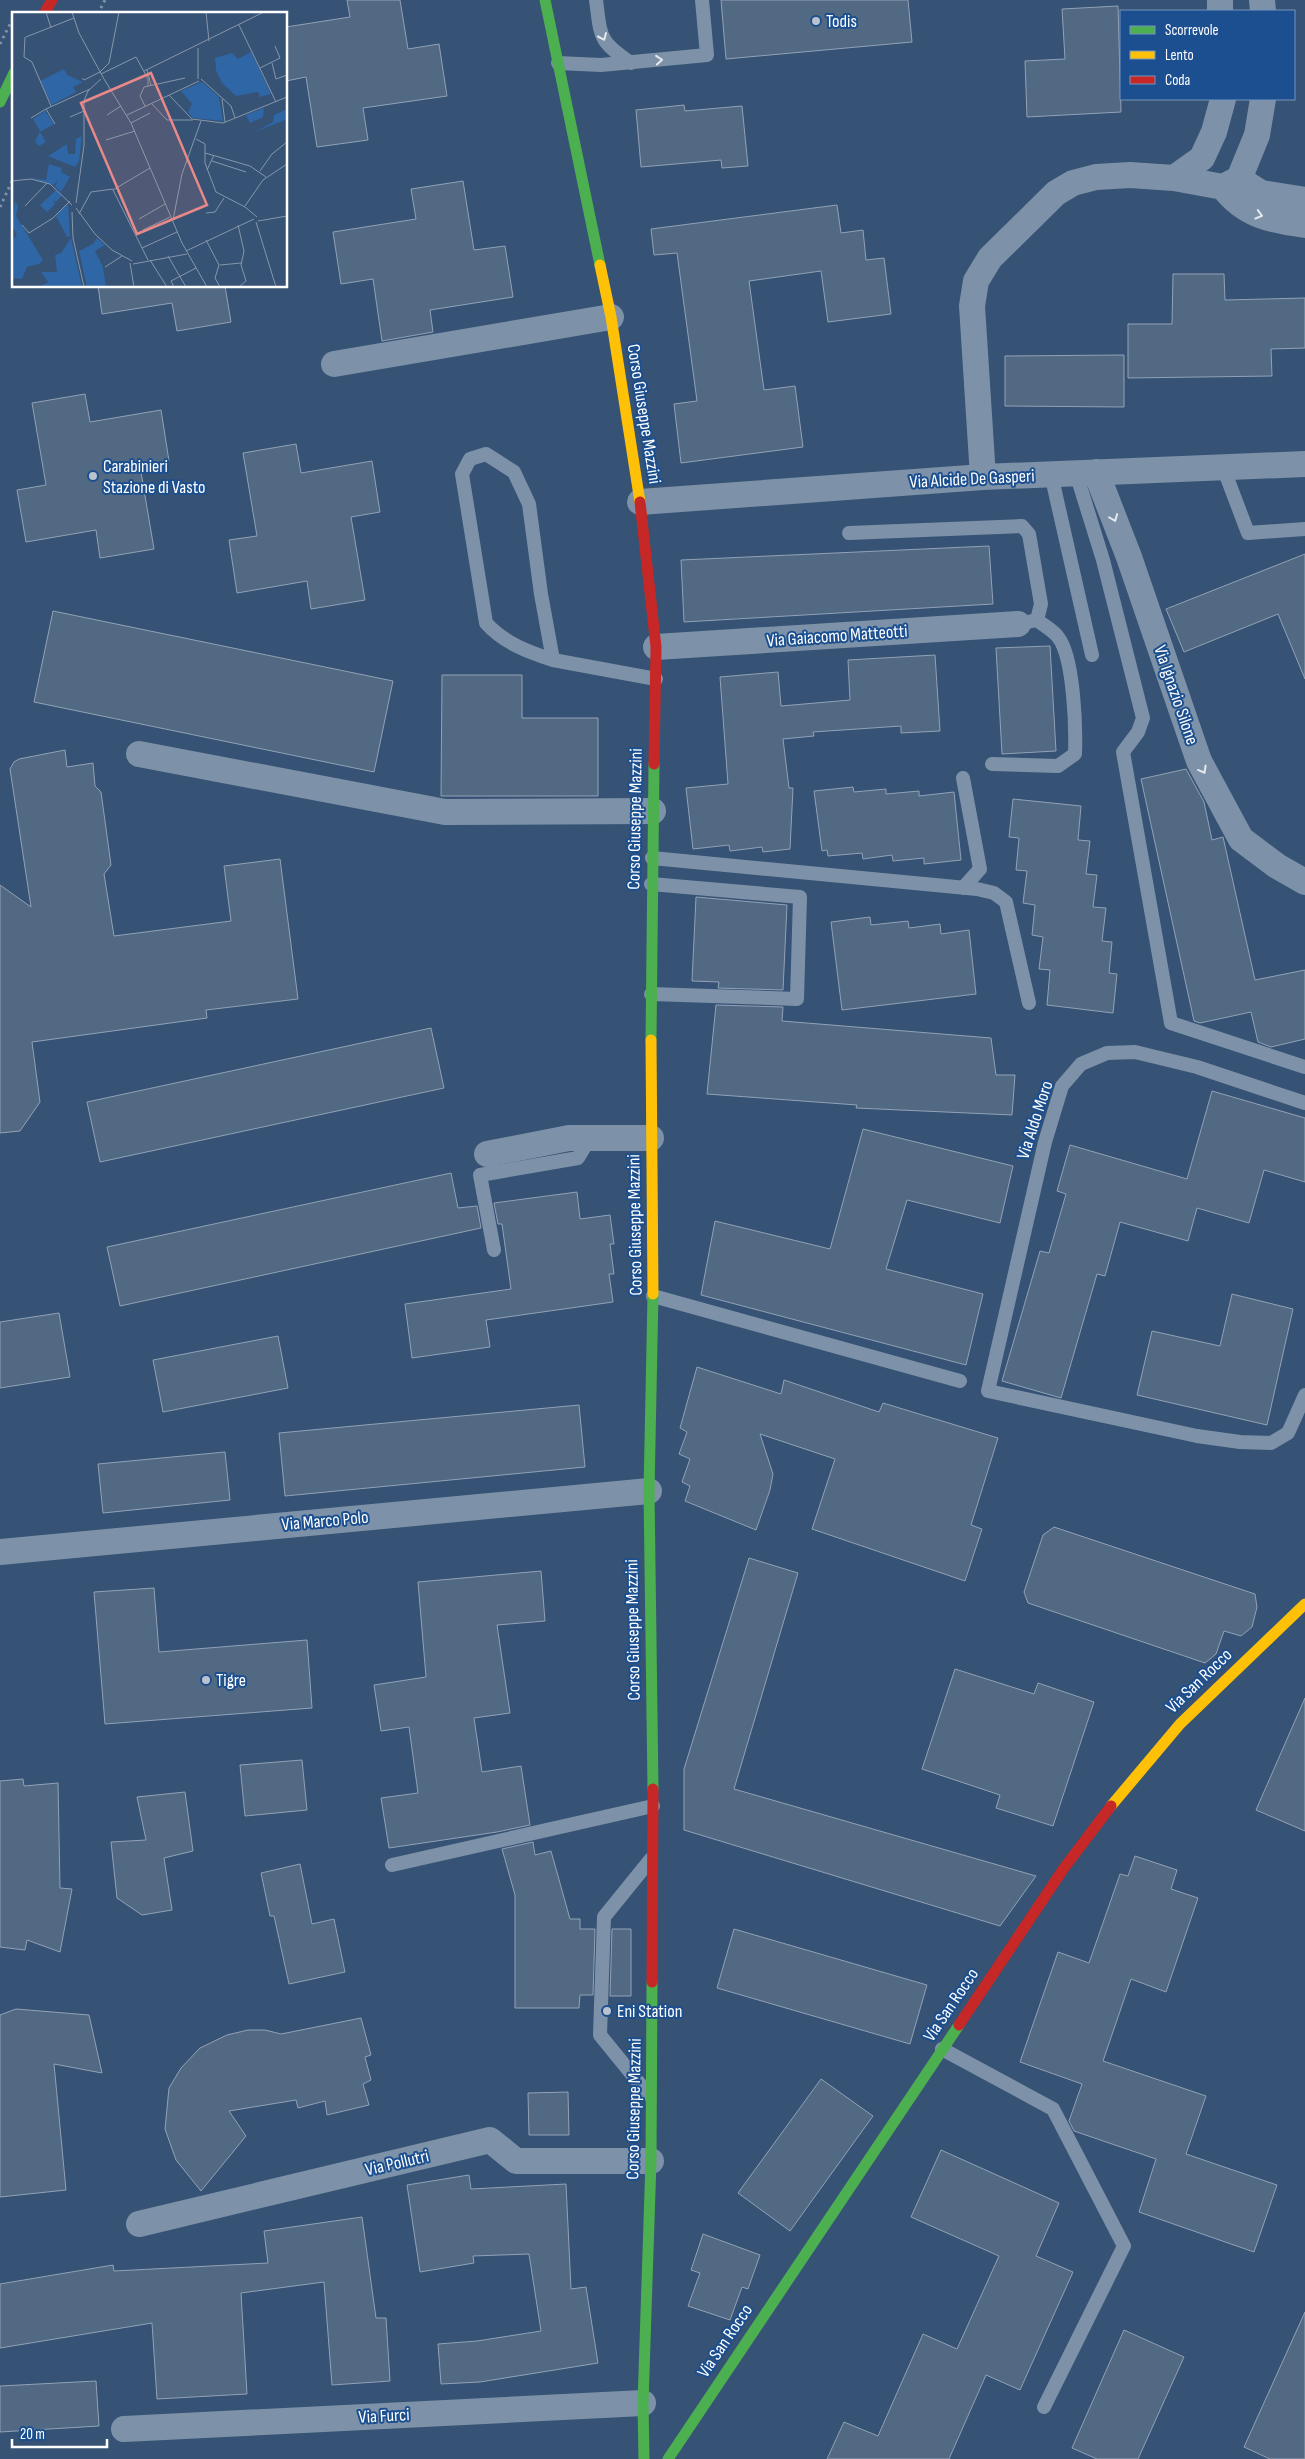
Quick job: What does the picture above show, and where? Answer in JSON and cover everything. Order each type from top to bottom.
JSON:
[{"type":"main road","points":[[45,12],[52,0]]},
{"type":"main road","name":"Corso Giuseppe Mazzini","points":[[544,0],[611,317],[640,502],[656,647],[650,994],[654,1296],[649,1492],[653,1806],[652,2098],[643,2403],[644,2459]]},
{"type":"main road","points":[[0,102],[12,77]]},
{"type":"main road","name":"Via San Rocco","points":[[668,2459],[1064,1868],[1113,1803],[1180,1724],[1305,1604]]},
{"type":"street","points":[[1174,178],[1202,158],[1214,132],[1223,100]]},
{"type":"street","points":[[1231,183],[1245,170],[1257,135],[1263,100]]},
{"type":"street","points":[[983,477],[972,306],[976,281],[997,252],[1056,192],[1072,183],[1096,177],[1130,175],[1231,183],[1261,192],[1305,200]]},
{"type":"street","points":[[1231,183],[1233,201],[1253,214],[1305,225]]},
{"type":"street","points":[[334,364],[611,317]]},
{"type":"street","name":"Via Alcide De Gasperi","points":[[640,502],[983,477],[1305,464]]},
{"type":"street","name":"Via Ignazio Silone","points":[[1074,473],[1129,557],[1199,761],[1241,838],[1277,866],[1305,882]]},
{"type":"street","name":"Via Gaiacomo Matteotti","points":[[656,647],[1027,622]]},
{"type":"street","points":[[138,754],[445,812],[653,811]]},
{"type":"street","points":[[487,1154],[569,1138],[651,1138]]},
{"type":"street","name":"Via Marco Polo","points":[[0,1552],[649,1492]]},
{"type":"street","name":"Via Pollutri","points":[[139,2224],[490,2140],[516,2161],[651,2161]]},
{"type":"street","name":"Via Furci","points":[[124,2429],[643,2403]]},
{"type":"lane","points":[[596,0],[601,36],[609,48],[631,63]]},
{"type":"lane","points":[[558,63],[601,65],[707,56],[702,0]]},
{"type":"lane","points":[[553,660],[541,594],[529,504],[514,472],[486,454],[470,459],[462,474],[486,623],[499,637],[533,654],[553,660],[656,679]]},
{"type":"lane","points":[[1223,467],[1248,533],[1305,529]]},
{"type":"lane","points":[[1074,473],[1092,655]]},
{"type":"lane","points":[[1074,473],[1103,560],[1143,718],[1138,732],[1123,752],[1171,1023],[1305,1067]]},
{"type":"lane","points":[[849,533],[1022,526],[1029,534],[1041,604],[1027,622],[1058,637],[1067,658],[1077,723],[1075,754],[1058,766],[992,764]]},
{"type":"lane","points":[[963,778],[980,869],[963,888]]},
{"type":"lane","points":[[652,858],[963,888],[994,893],[1006,902],[1029,1003]]},
{"type":"lane","points":[[650,994],[798,999],[800,897],[652,884]]},
{"type":"lane","name":"Via Aldo Moro","points":[[1305,1102],[1197,1067],[1135,1052],[1107,1053],[1081,1064],[1062,1086],[1045,1142],[988,1391],[1197,1436],[1240,1442],[1271,1443],[1288,1434],[1305,1395]]},
{"type":"lane","points":[[494,1250],[480,1175],[578,1158],[590,1138]]},
{"type":"lane","points":[[654,1296],[960,1381]]},
{"type":"lane","points":[[392,1865],[653,1806]]},
{"type":"lane","points":[[652,2098],[600,2035],[604,1917],[653,1857]]},
{"type":"lane","points":[[942,2049],[1053,2109],[1124,2246],[1044,2407]]},
{"type":"path","points":[[99,12],[105,0]]},
{"type":"path","points":[[0,44],[12,21]]},
{"type":"path","points":[[0,207],[12,180]]},
{"type":"path","points":[[0,188],[6,191]]},
{"type":"building","points":[[347,0],[400,0],[408,49],[439,44],[447,96],[363,108],[368,140],[317,147],[306,77],[288,81],[288,27],[350,17]]},
{"type":"building","name":"Todis","points":[[721,0],[908,0],[912,42],[726,59]]},
{"type":"building","points":[[1118,6],[1121,112],[1027,117],[1025,61],[1065,59],[1062,9]]},
{"type":"building","points":[[684,105],[685,111],[742,106],[748,166],[722,168],[721,160],[641,167],[636,110]]},
{"type":"building","points":[[463,181],[474,250],[505,246],[513,297],[430,310],[433,332],[382,341],[373,279],[341,284],[333,232],[416,219],[411,189]]},
{"type":"building","points":[[837,205],[841,233],[863,230],[866,260],[884,258],[891,314],[828,322],[821,271],[749,281],[764,390],[795,386],[803,447],[681,463],[674,404],[697,401],[677,253],[654,255],[651,229]]},
{"type":"building","points":[[1173,274],[1224,274],[1225,300],[1305,298],[1305,348],[1271,349],[1272,376],[1128,378],[1128,324],[1172,324]]},
{"type":"building","points":[[98,288],[225,288],[231,322],[177,331],[172,303],[102,314]]},
{"type":"building","points":[[1124,355],[1124,407],[1005,406],[1005,356]]},
{"type":"building","name":"Carabinieri Stazione di Vasto","points":[[85,394],[90,422],[161,410],[169,461],[140,466],[154,549],[100,558],[96,530],[26,542],[17,490],[46,485],[32,403]]},
{"type":"building","points":[[296,444],[301,473],[372,461],[380,512],[351,517],[365,600],[311,609],[307,581],[237,593],[229,540],[257,536],[243,453]]},
{"type":"building","points":[[989,546],[993,604],[684,622],[681,560]]},
{"type":"building","points":[[1305,554],[1305,679],[1278,614],[1184,652],[1166,609]]},
{"type":"building","points":[[53,611],[393,681],[374,772],[34,702]]},
{"type":"building","points":[[1050,646],[1056,751],[1002,754],[996,648]]},
{"type":"building","points":[[935,655],[940,731],[901,733],[901,726],[813,732],[814,736],[783,739],[789,788],[793,788],[790,849],[763,852],[762,847],[730,851],[729,845],[693,849],[686,788],[728,784],[720,677],[778,672],[781,706],[850,700],[848,660]]},
{"type":"building","points":[[442,675],[522,675],[522,718],[598,718],[598,796],[441,796]]},
{"type":"building","points":[[65,750],[67,767],[93,763],[95,786],[101,792],[111,865],[104,874],[114,936],[231,921],[224,866],[280,859],[298,999],[206,1010],[207,1018],[32,1042],[40,1102],[20,1131],[0,1133],[0,885],[31,907],[10,769],[14,762],[19,759]]},
{"type":"building","points":[[1186,769],[1204,802],[1212,840],[1223,837],[1255,980],[1305,970],[1305,1039],[1271,1047],[1258,1042],[1251,1012],[1200,1023],[1194,1021],[1141,779]]},
{"type":"building","points":[[853,787],[854,792],[886,789],[886,794],[919,791],[919,796],[954,792],[961,860],[924,864],[924,858],[893,861],[892,855],[863,859],[862,853],[828,856],[827,850],[822,851],[814,791]]},
{"type":"building","points":[[1013,799],[1081,806],[1078,840],[1090,841],[1086,874],[1097,875],[1093,907],[1106,908],[1102,941],[1112,942],[1109,973],[1117,974],[1113,1013],[1047,1005],[1050,970],[1039,969],[1043,937],[1032,935],[1035,905],[1023,903],[1027,871],[1016,870],[1019,838],[1009,837]]},
{"type":"building","points":[[696,897],[787,905],[783,990],[718,988],[719,982],[692,981]]},
{"type":"building","points":[[870,917],[871,925],[908,921],[909,928],[940,924],[941,934],[969,930],[976,994],[842,1010],[831,922]]},
{"type":"building","points":[[716,1005],[783,1007],[782,1021],[991,1038],[996,1075],[1015,1075],[1012,1115],[856,1108],[857,1105],[707,1094]]},
{"type":"building","points":[[431,1028],[444,1088],[100,1162],[87,1102]]},
{"type":"building","points":[[1212,1091],[1305,1118],[1305,1182],[1264,1170],[1249,1223],[1197,1208],[1188,1241],[1120,1222],[1105,1276],[1097,1274],[1061,1398],[1002,1381],[1040,1251],[1049,1253],[1066,1194],[1057,1191],[1070,1145],[1187,1179]]},
{"type":"building","points":[[863,1129],[1013,1166],[1000,1223],[907,1200],[886,1269],[983,1294],[966,1365],[701,1295],[715,1221],[830,1249]]},
{"type":"building","points":[[451,1173],[458,1208],[477,1206],[481,1228],[120,1306],[107,1247]]},
{"type":"building","points":[[577,1192],[580,1219],[610,1215],[614,1244],[610,1244],[614,1274],[609,1274],[613,1302],[486,1320],[490,1347],[412,1358],[405,1304],[511,1289],[502,1224],[498,1224],[494,1203]]},
{"type":"building","points":[[1232,1294],[1293,1309],[1267,1425],[1137,1395],[1152,1331],[1220,1346]]},
{"type":"building","points":[[59,1313],[70,1377],[0,1388],[0,1322]]},
{"type":"building","points":[[278,1336],[288,1388],[163,1412],[153,1360]]},
{"type":"building","points":[[697,1367],[781,1394],[784,1380],[879,1412],[883,1403],[998,1438],[971,1525],[982,1529],[965,1581],[812,1529],[835,1459],[760,1434],[773,1474],[770,1490],[756,1530],[685,1501],[690,1486],[682,1482],[690,1459],[679,1454],[687,1432],[680,1428]]},
{"type":"building","points":[[579,1405],[585,1467],[285,1496],[279,1433]]},
{"type":"building","points":[[225,1452],[230,1500],[103,1513],[98,1464]]},
{"type":"building","points":[[1054,1527],[1255,1594],[1257,1607],[1252,1627],[1241,1636],[1224,1631],[1216,1654],[1205,1663],[1028,1603],[1024,1592],[1043,1535]]},
{"type":"building","points":[[749,1558],[798,1573],[734,1789],[1036,1876],[1000,1926],[684,1830],[684,1769]]},
{"type":"building","points":[[541,1571],[545,1621],[497,1625],[510,1713],[474,1718],[482,1772],[521,1766],[530,1825],[497,1832],[389,1848],[381,1798],[418,1793],[409,1727],[381,1731],[374,1685],[426,1677],[418,1582]]},
{"type":"building","name":"Tigre","points":[[154,1588],[159,1652],[307,1640],[312,1708],[105,1724],[94,1592]]},
{"type":"building","points":[[955,1669],[1034,1694],[1038,1683],[1094,1702],[1053,1826],[996,1808],[1000,1795],[922,1769]]},
{"type":"building","points":[[1305,1698],[1305,1831],[1256,1810]]},
{"type":"building","points":[[302,1760],[307,1810],[245,1816],[240,1765]]},
{"type":"building","points":[[23,1779],[24,1786],[58,1783],[60,1888],[72,1889],[60,1952],[27,1940],[25,1950],[0,1947],[0,1781]]},
{"type":"building","points":[[185,1792],[193,1851],[164,1858],[172,1910],[142,1915],[117,1898],[111,1842],[146,1840],[137,1797]]},
{"type":"building","points":[[533,1842],[535,1855],[551,1851],[570,1919],[580,1919],[580,1929],[595,1929],[593,1995],[580,1995],[579,2008],[515,2008],[515,1895],[502,1849]]},
{"type":"building","points":[[1135,1856],[1177,1870],[1171,1889],[1198,1898],[1166,1992],[1131,1979],[1103,2061],[1206,2096],[1186,2154],[1277,2185],[1254,2252],[1139,2212],[1156,2159],[1074,2131],[1069,2121],[1082,2084],[1020,2062],[1058,1952],[1089,1963],[1120,1874],[1128,1876]]},
{"type":"building","points":[[300,1864],[312,1924],[334,1919],[345,1972],[289,1984],[274,1916],[270,1916],[261,1873]]},
{"type":"building","points":[[612,1929],[631,1929],[631,1996],[610,1996]]},
{"type":"building","points":[[734,1929],[927,1985],[910,2044],[717,1988]]},
{"type":"building","points":[[16,2009],[89,2015],[102,2073],[54,2064],[66,2190],[0,2197],[0,2015]]},
{"type":"building","points":[[361,2018],[371,2055],[365,2057],[371,2080],[363,2084],[369,2105],[327,2115],[325,2101],[298,2108],[296,2100],[229,2111],[246,2136],[201,2191],[176,2160],[165,2129],[169,2088],[181,2068],[200,2048],[227,2035],[248,2030],[265,2030],[281,2034]]},
{"type":"building","points":[[821,2079],[873,2116],[790,2231],[738,2193]]},
{"type":"building","points":[[568,2092],[569,2135],[529,2135],[528,2093]]},
{"type":"building","points":[[941,2150],[1059,2203],[1036,2256],[1073,2272],[1020,2390],[986,2375],[949,2459],[827,2459],[844,2422],[878,2436],[923,2334],[957,2349],[999,2256],[911,2217]]},
{"type":"building","points":[[469,2175],[471,2189],[566,2184],[571,2289],[586,2287],[598,2363],[480,2382],[441,2384],[438,2344],[477,2341],[541,2331],[529,2254],[473,2256],[474,2263],[420,2272],[407,2185]]},
{"type":"building","points":[[362,2217],[376,2318],[386,2318],[390,2381],[332,2385],[324,2282],[241,2293],[247,2394],[157,2399],[152,2323],[0,2348],[0,2284],[113,2265],[114,2271],[268,2263],[264,2231]]},
{"type":"building","points":[[703,2234],[760,2255],[748,2289],[742,2287],[730,2320],[688,2306],[700,2273],[691,2270]]},
{"type":"building","points":[[1305,2312],[1305,2459],[1270,2459],[1244,2447]]},
{"type":"building","points":[[1124,2330],[1184,2357],[1138,2459],[1097,2459],[1072,2448]]},
{"type":"building","points":[[96,2381],[99,2426],[0,2432],[0,2386]]},
{"type":"traffic: fast","points":[[545,0],[600,265]]},
{"type":"traffic: fast","points":[[0,102],[12,77]]},
{"type":"traffic: fast","points":[[651,1040],[654,764]]},
{"type":"traffic: fast","points":[[653,1294],[649,1491],[653,1789]]},
{"type":"traffic: fast","points":[[644,2459],[643,2403],[651,2161],[652,1982]]},
{"type":"traffic: fast","points":[[668,2459],[959,2025]]},
{"type":"traffic: slow","points":[[600,265],[611,317],[640,502]]},
{"type":"traffic: slow","points":[[651,1040],[653,1294]]},
{"type":"traffic: slow","points":[[1111,1806],[1180,1724],[1305,1604]]},
{"type":"traffic: jam","points":[[45,12],[52,0]]},
{"type":"traffic: jam","points":[[640,502],[656,647],[654,764]]},
{"type":"traffic: jam","points":[[652,1982],[653,1789]]},
{"type":"traffic: jam","points":[[959,2025],[1064,1868],[1111,1806]]},
{"type":"place","name":"Todis","points":[[816,21]]},
{"type":"place","name":"Carabinieri Stazione di Vasto","points":[[93,476]]},
{"type":"place","name":"Tigre","points":[[206,1680]]},
{"type":"place","name":"Eni Station","points":[[607,2011]]}]
